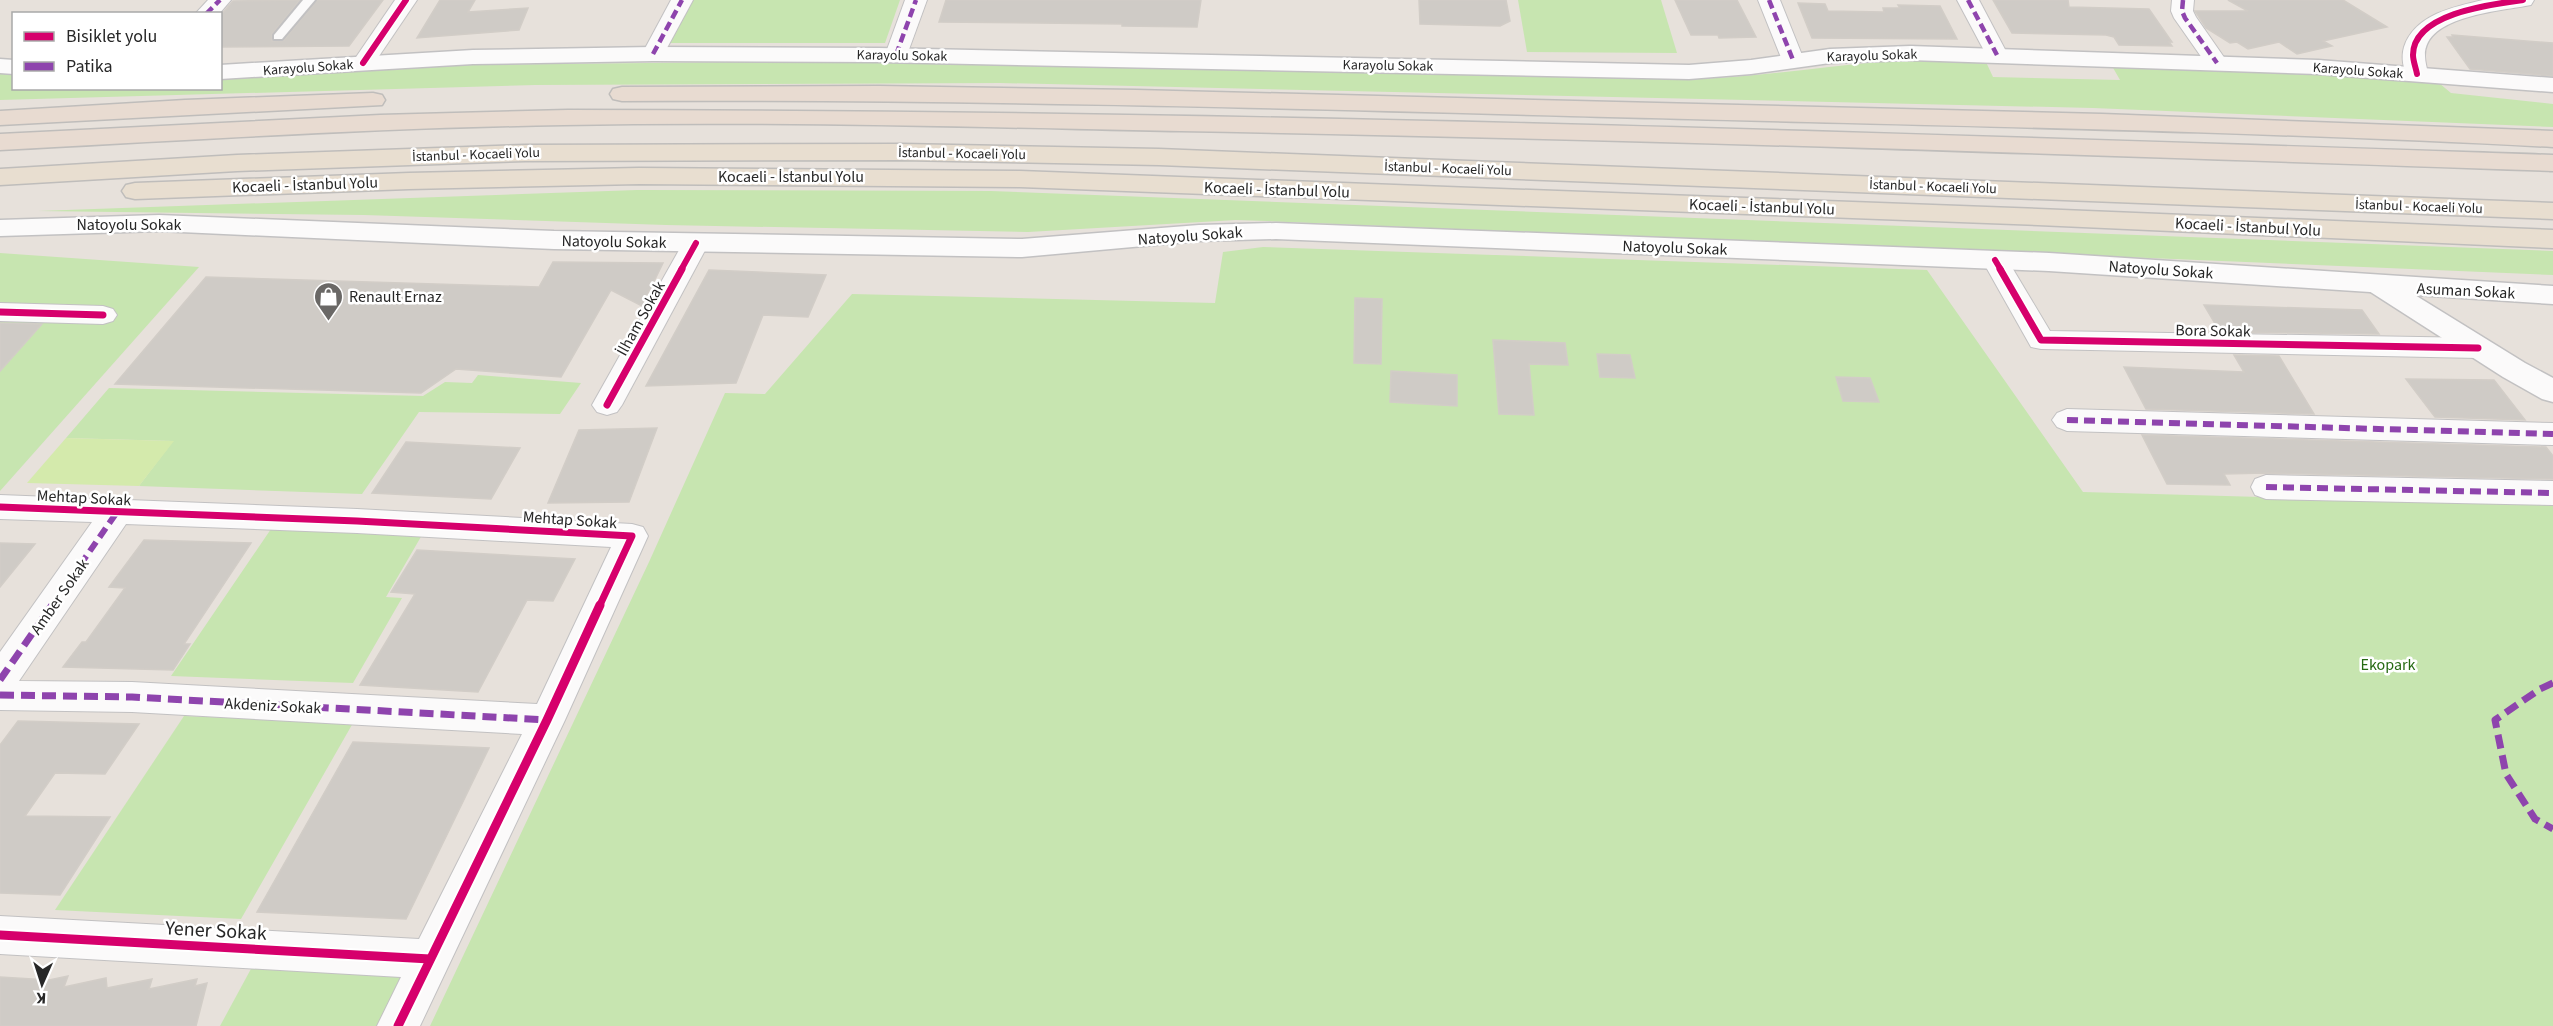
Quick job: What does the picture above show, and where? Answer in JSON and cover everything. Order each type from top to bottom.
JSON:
[{"type":"highway","points":[[0,118],[305,102],[565,95],[793,93],[1111,98],[2094,121],[2553,139]]},
{"type":"highway","points":[[0,142],[380,122],[580,117],[815,117],[1921,141],[2553,163]]},
{"type":"highway","name":"İstanbul - Kocaeli Yolu","points":[[0,177],[342,159],[634,151],[891,152],[1159,157],[2553,211]]},
{"type":"highway","name":"Kocaeli - İstanbul Yolu","points":[[0,199],[190,188],[409,181],[639,176],[863,176],[1020,179],[1943,213],[2553,239]]},
{"type":"main road","name":"Karayolu Sokak","points":[[222,72],[473,57],[653,54],[896,55],[1689,72],[1869,54],[1997,55],[2217,63],[2417,74],[2553,85]]},
{"type":"main road","name":"Natoyolu Sokak","points":[[0,228],[179,224],[480,237],[1022,248],[1199,233],[1266,231],[1995,260],[2156,268],[2379,285]]},
{"type":"main road","name":"Asuman Sokak","points":[[2379,285],[2553,295]]},
{"type":"main road","points":[[2379,285],[2478,348],[2553,391]]},
{"type":"street","points":[[208,12],[220,0]]},
{"type":"street","points":[[363,63],[406,0]]},
{"type":"street","points":[[653,54],[682,0]]},
{"type":"street","points":[[896,55],[916,0]]},
{"type":"street","points":[[1769,0],[1793,60]]},
{"type":"street","points":[[1968,0],[1997,55]]},
{"type":"street","points":[[2183,0],[2182,11],[2185,18],[2217,63]]},
{"type":"street","points":[[2417,74],[2412,58],[2413,50],[2424,31],[2432,24],[2465,11],[2523,0]]},
{"type":"street","name":"İlham Sokak","points":[[607,405],[696,243]]},
{"type":"street","name":"Bora Sokak","points":[[1995,260],[2041,340],[2478,348]]},
{"type":"street","points":[[0,312],[103,315]]},
{"type":"street","points":[[2067,420],[2553,434]]},
{"type":"street","points":[[2266,488],[2553,493]]},
{"type":"street","name":"Mehtap Sokak","points":[[0,507],[368,521],[632,536],[547,720],[398,1026]]},
{"type":"street","name":"Amber Sokak","points":[[0,680],[117,512]]},
{"type":"street","name":"Akdeniz Sokak","points":[[0,695],[132,697],[547,720]]},
{"type":"street","name":"Yener Sokak","points":[[0,935],[429,959]]},
{"type":"lane","points":[[278,37],[309,0]]},
{"type":"green space","points":[[692,0],[900,0],[885,43],[670,43]]},
{"type":"green space","points":[[1518,0],[1661,0],[1677,53],[1527,52]]},
{"type":"green space","points":[[1920,60],[1986,62],[1993,77],[2120,80],[2112,66],[2306,73],[2439,83],[2451,93],[2553,104],[2553,127],[2093,108],[1000,83],[535,85],[0,100],[0,73],[12,74],[12,90],[222,90],[222,76],[460,65],[836,61],[1691,79],[1738,77]]},
{"type":"green space","points":[[637,190],[991,191],[2553,251],[2553,275],[1236,220],[1028,232],[666,225],[364,215],[38,211]]},
{"type":"green space","name":"Ekopark","points":[[1263,247],[1927,270],[2083,492],[2553,505],[2553,1026],[430,1026],[649,562],[725,393],[765,394],[852,294],[1215,303],[1223,252]]},
{"type":"green space","points":[[0,253],[199,267],[0,491]]},
{"type":"green space","points":[[478,375],[581,383],[560,414],[419,412],[362,494],[139,486],[173,441],[66,438],[109,388],[423,396],[445,382],[472,383]]},
{"type":"green space","points":[[66,438],[174,441],[139,486],[27,483]]},
{"type":"green space","points":[[271,529],[422,535],[386,597],[402,598],[353,683],[171,676]]},
{"type":"green space","points":[[184,716],[353,723],[241,919],[55,910]]},
{"type":"green space","points":[[252,967],[407,974],[383,1026],[220,1026]]},
{"type":"building","points":[[300,0],[272,34],[272,41],[284,40],[317,0],[383,0],[349,46],[222,47],[222,14],[233,1]]},
{"type":"building","points":[[440,0],[475,0],[468,12],[528,8],[519,30],[417,38]]},
{"type":"building","points":[[946,0],[1201,0],[1197,27],[939,22]]},
{"type":"building","points":[[1419,0],[1506,0],[1510,21],[1500,26],[1420,24]]},
{"type":"building","points":[[1675,0],[1737,0],[1756,37],[1719,38],[1718,35],[1691,35]]},
{"type":"building","points":[[1993,0],[2068,0],[2069,7],[2149,9],[2172,42],[2169,42],[2172,46],[2119,45],[2114,37],[2106,35],[2012,33]]},
{"type":"building","points":[[2228,0],[2343,0],[2387,27],[2323,41],[2332,46],[2297,54],[2279,42],[2248,49],[2237,42],[2230,43],[2206,28],[2195,11],[2248,11]]},
{"type":"building","points":[[1798,3],[1825,4],[1828,11],[1884,12],[1883,8],[1900,8],[1898,5],[1940,6],[1957,39],[1812,38]]},
{"type":"building","points":[[2452,35],[2553,43],[2553,76],[2470,69],[2447,37],[2453,37]]},
{"type":"building","name":"Renault Ernaz","points":[[553,262],[663,263],[642,306],[611,290],[561,377],[456,369],[421,393],[115,384],[206,277],[539,287]]},
{"type":"building","points":[[709,270],[826,275],[808,317],[763,315],[736,383],[646,386]]},
{"type":"building","points":[[1355,298],[1382,299],[1381,364],[1354,363]]},
{"type":"building","points":[[2204,305],[2362,310],[2379,334],[2220,332]]},
{"type":"building","points":[[0,323],[42,324],[0,371]]},
{"type":"building","points":[[1493,340],[1565,343],[1568,365],[1529,364],[1534,415],[1499,414]]},
{"type":"building","points":[[1597,354],[1630,355],[1635,378],[1600,377]]},
{"type":"building","points":[[2234,355],[2279,356],[2314,414],[2146,409],[2124,367],[2244,372]]},
{"type":"building","points":[[1391,371],[1457,375],[1457,406],[1390,402]]},
{"type":"building","points":[[1836,377],[1870,378],[1879,402],[1843,401]]},
{"type":"building","points":[[2406,379],[2494,380],[2525,420],[2435,417]]},
{"type":"building","points":[[657,428],[629,502],[548,503],[579,430]]},
{"type":"building","points":[[2142,435],[2546,447],[2553,456],[2553,479],[2266,473],[2224,474],[2230,485],[2167,484]]},
{"type":"building","points":[[406,442],[520,448],[491,499],[372,493]]},
{"type":"building","points":[[144,540],[251,543],[184,644],[190,644],[173,670],[63,667],[82,642],[86,642],[125,588],[109,587]]},
{"type":"building","points":[[0,543],[35,544],[0,587]]},
{"type":"building","points":[[417,550],[575,559],[553,601],[527,600],[478,692],[360,685],[415,594],[391,592]]},
{"type":"building","points":[[18,721],[139,724],[105,774],[55,773],[25,816],[110,817],[60,895],[0,893],[0,745]]},
{"type":"building","points":[[353,742],[489,748],[406,919],[257,912]]},
{"type":"building","points":[[68,976],[64,987],[106,978],[107,988],[152,979],[149,989],[197,979],[195,986],[207,983],[196,1026],[0,1026],[0,977],[49,980]]},
{"type":"marked path","points":[[208,12],[220,0]]},
{"type":"marked path","points":[[653,54],[682,0]]},
{"type":"marked path","points":[[896,55],[916,0]]},
{"type":"marked path","points":[[1769,0],[1793,60]]},
{"type":"marked path","points":[[1968,0],[1997,55]]},
{"type":"marked path","points":[[2183,0],[2182,11],[2185,18],[2217,63]]},
{"type":"marked path","points":[[2067,420],[2553,434]]},
{"type":"marked path","points":[[2266,487],[2553,493]]},
{"type":"marked path","points":[[0,680],[117,512]]},
{"type":"marked path","points":[[2553,683],[2540,689],[2495,720],[2506,774],[2535,819],[2553,829]]},
{"type":"marked path","points":[[0,695],[132,697],[547,720]]},
{"type":"cycle path","points":[[363,63],[406,0]]},
{"type":"cycle path","points":[[2417,74],[2413,54],[2418,39],[2430,26],[2466,10],[2523,0]]},
{"type":"cycle path","points":[[607,405],[696,243]]},
{"type":"cycle path","points":[[1995,260],[2041,340],[2478,348]]},
{"type":"cycle path","points":[[0,312],[103,315]]},
{"type":"cycle path","points":[[0,507],[357,521],[632,536],[547,720],[398,1026]]},
{"type":"cycle path","points":[[0,935],[430,959]]},
{"type":"place","name":"Renault Ernaz","points":[[328,322]]}]
